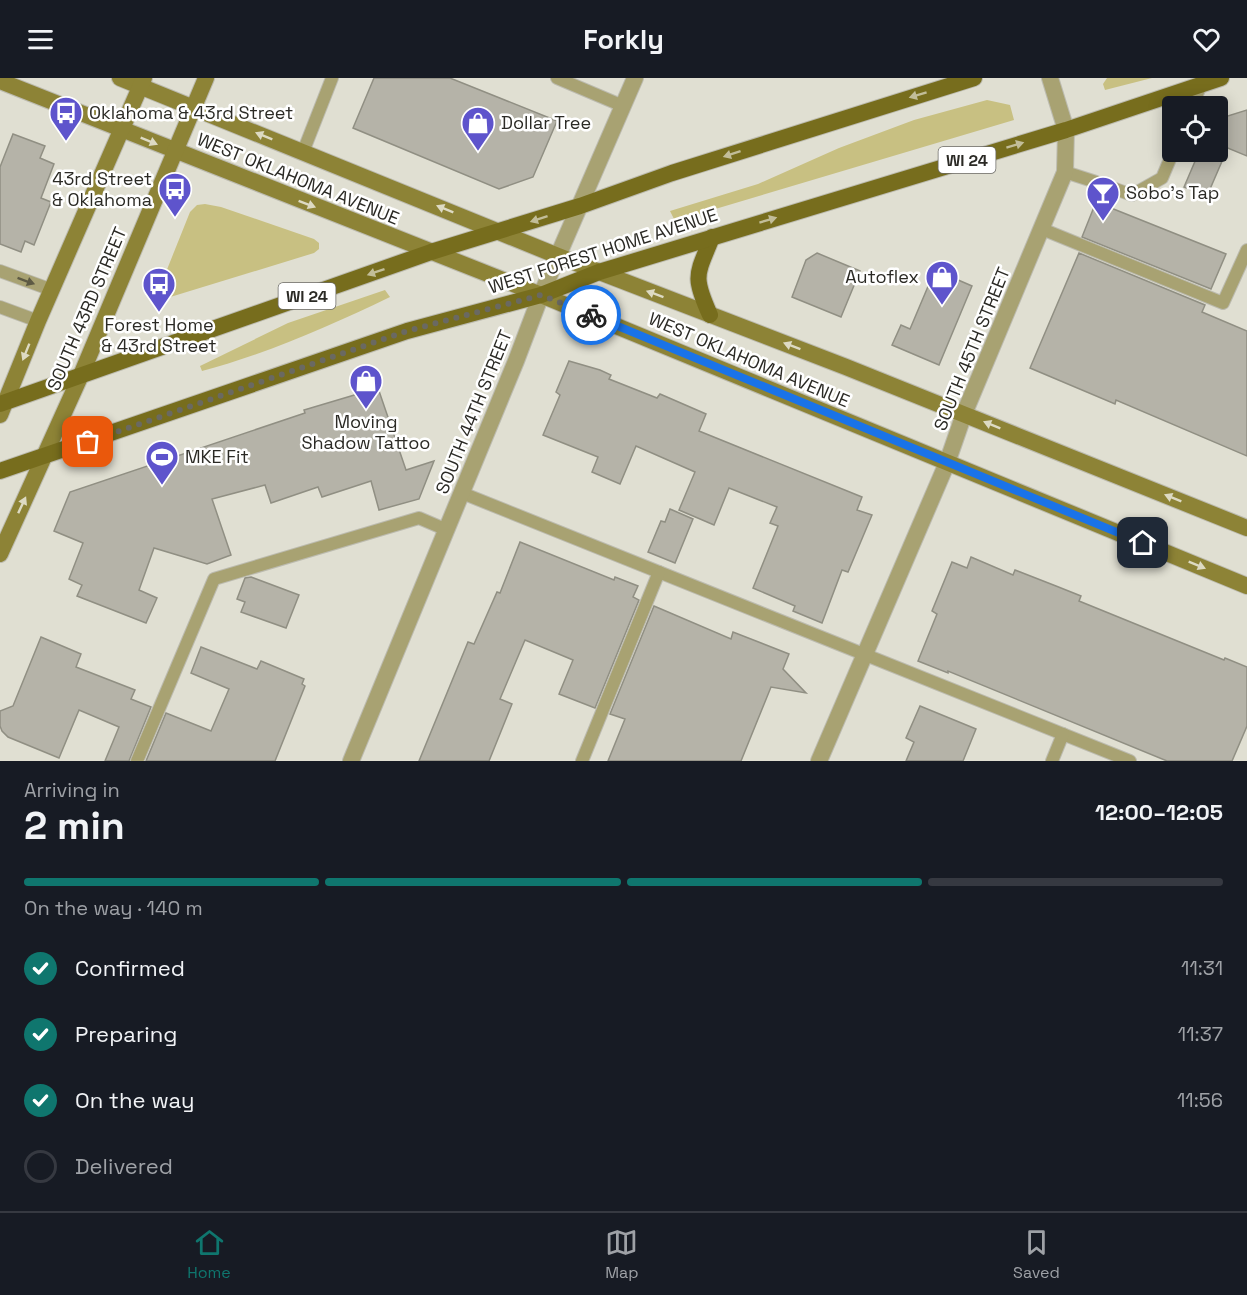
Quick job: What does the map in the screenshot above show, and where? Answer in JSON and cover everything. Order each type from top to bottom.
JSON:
[{"type":"main road","name":"WEST OKLAHOMA AVENUE","points":[[120,78],[142,82],[192,107],[558,256],[964,414],[1247,528]]},
{"type":"main road","name":"SOUTH 43RD STREET","points":[[0,554],[81,375],[206,78]]},
{"type":"main road","name":"WI 24","points":[[2,407],[81,375],[431,252],[974,78]]},
{"type":"main road","name":"WEST FOREST HOME AVENUE","points":[[0,471],[407,331],[541,295],[598,272],[1066,130],[1221,78]]},
{"type":"main road","name":"WEST OKLAHOMA AVENUE","points":[[0,81],[541,295],[1247,586]]},
{"type":"main road","points":[[2,407],[142,82]]},
{"type":"main road","points":[[710,315],[699,291],[697,276],[712,237]]},
{"type":"street","name":"SOUTH 44TH STREET","points":[[351,761],[541,295],[635,78]]},
{"type":"street","name":"SOUTH 45TH STREET","points":[[819,761],[947,463],[964,414],[1065,172],[1066,130],[1050,78]]},
{"type":"lane","points":[[303,152],[332,78]]},
{"type":"lane","points":[[557,78],[623,106]]},
{"type":"lane","points":[[1196,96],[1201,85]]},
{"type":"lane","points":[[1065,172],[1132,195],[1162,178],[1169,162]]},
{"type":"lane","points":[[1042,230],[1223,303],[1242,273],[1247,250]]},
{"type":"lane","points":[[0,271],[51,291]]},
{"type":"lane","points":[[0,307],[38,321]]},
{"type":"lane","points":[[462,492],[1131,761]]},
{"type":"lane","points":[[137,761],[214,579],[419,518],[447,530]]},
{"type":"lane","points":[[582,761],[659,572]]},
{"type":"lane","points":[[1052,761],[1064,734]]},
{"type":"shaded area","points":[[1107,78],[1152,78],[1105,90],[1103,84]]},
{"type":"shaded area","points":[[987,100],[1010,105],[1014,120],[675,221],[670,211],[758,184],[839,148],[914,120]]},
{"type":"shaded area","points":[[197,205],[221,207],[314,239],[319,243],[319,249],[314,253],[154,302],[190,212]]},
{"type":"shaded area","points":[[385,290],[390,297],[344,318],[274,348],[202,371],[200,366],[288,323]]},
{"type":"building","name":"Dollar Tree","points":[[374,78],[450,78],[557,121],[533,177],[499,189],[353,128]]},
{"type":"building","points":[[1247,110],[1247,156],[1228,148],[1228,116]]},
{"type":"building","points":[[13,134],[45,146],[40,158],[54,164],[41,198],[51,202],[34,245],[25,241],[21,252],[0,244],[0,167]]},
{"type":"building","points":[[1195,162],[1222,162],[1207,196],[1184,187]]},
{"type":"building","points":[[1096,202],[1226,254],[1211,289],[1082,237]]},
{"type":"building","points":[[817,253],[860,271],[841,317],[792,297],[806,260]]},
{"type":"building","points":[[1079,253],[1205,305],[1202,312],[1247,331],[1247,456],[1116,400],[1115,404],[1030,368]]},
{"type":"building","name":"Autoflex","points":[[935,270],[972,286],[939,365],[892,345],[901,325],[910,329]]},
{"type":"building","points":[[569,361],[600,370],[611,375],[609,379],[657,398],[660,394],[706,414],[699,431],[862,497],[857,510],[872,515],[848,572],[842,570],[822,623],[793,611],[795,606],[753,588],[778,526],[770,523],[777,507],[729,488],[714,525],[679,510],[695,472],[636,446],[620,484],[592,472],[598,457],[543,435],[560,395],[556,392]]},
{"type":"building","points":[[378,388],[406,470],[434,461],[419,499],[379,510],[371,481],[322,497],[318,487],[271,503],[265,485],[212,499],[231,555],[207,564],[154,548],[139,590],[157,598],[146,623],[77,596],[82,585],[69,579],[83,543],[54,531],[70,492],[305,413],[304,410]]},
{"type":"building","points":[[670,509],[693,519],[675,563],[648,552],[661,521],[665,522]]},
{"type":"building","points":[[520,542],[614,580],[615,577],[638,586],[633,597],[639,600],[595,708],[559,694],[573,660],[525,640],[500,699],[512,704],[489,761],[419,761],[468,642],[474,644],[497,592],[500,593]]},
{"type":"building","points":[[971,557],[1013,575],[1015,570],[1056,586],[1081,596],[1079,601],[1224,660],[1225,658],[1247,667],[1247,726],[1232,761],[1167,761],[948,671],[948,673],[918,661],[937,614],[932,611],[952,562],[967,568]]},
{"type":"building","points":[[251,577],[299,595],[286,628],[241,612],[245,602],[237,599],[245,578]]},
{"type":"building","points":[[654,606],[731,639],[733,632],[789,654],[783,669],[806,693],[771,687],[741,761],[608,761],[625,719],[610,714]]},
{"type":"building","points":[[41,637],[81,654],[76,667],[135,690],[131,699],[151,707],[129,761],[105,761],[119,727],[79,710],[59,758],[8,737],[2,731],[0,711],[13,706]]},
{"type":"building","points":[[201,647],[257,669],[261,661],[304,679],[302,684],[305,686],[275,761],[146,761],[166,713],[211,731],[229,689],[191,673]]},
{"type":"building","points":[[920,706],[976,729],[963,761],[906,761],[914,742],[906,738]]},
{"type":"way so far","points":[[88,442],[407,331],[541,295],[591,315]]},
{"type":"place","name":"Oklahoma & 43rd Street","points":[[66,142]]},
{"type":"place","name":"Dollar Tree","points":[[478,152]]},
{"type":"place","name":"43rd Street & Oklahoma","points":[[175,218]]},
{"type":"place","name":"Sobo's Tap","points":[[1103,222]]},
{"type":"place","name":"Autoflex","points":[[942,306]]},
{"type":"place","name":"Forest Home & 43rd Street","points":[[159,313]]},
{"type":"place","name":"Moving Shadow Tattoo","points":[[366,410]]},
{"type":"place","name":"MKE Fit","points":[[162,486]]},
{"type":"route","points":[[591,315],[1143,543]]}]
